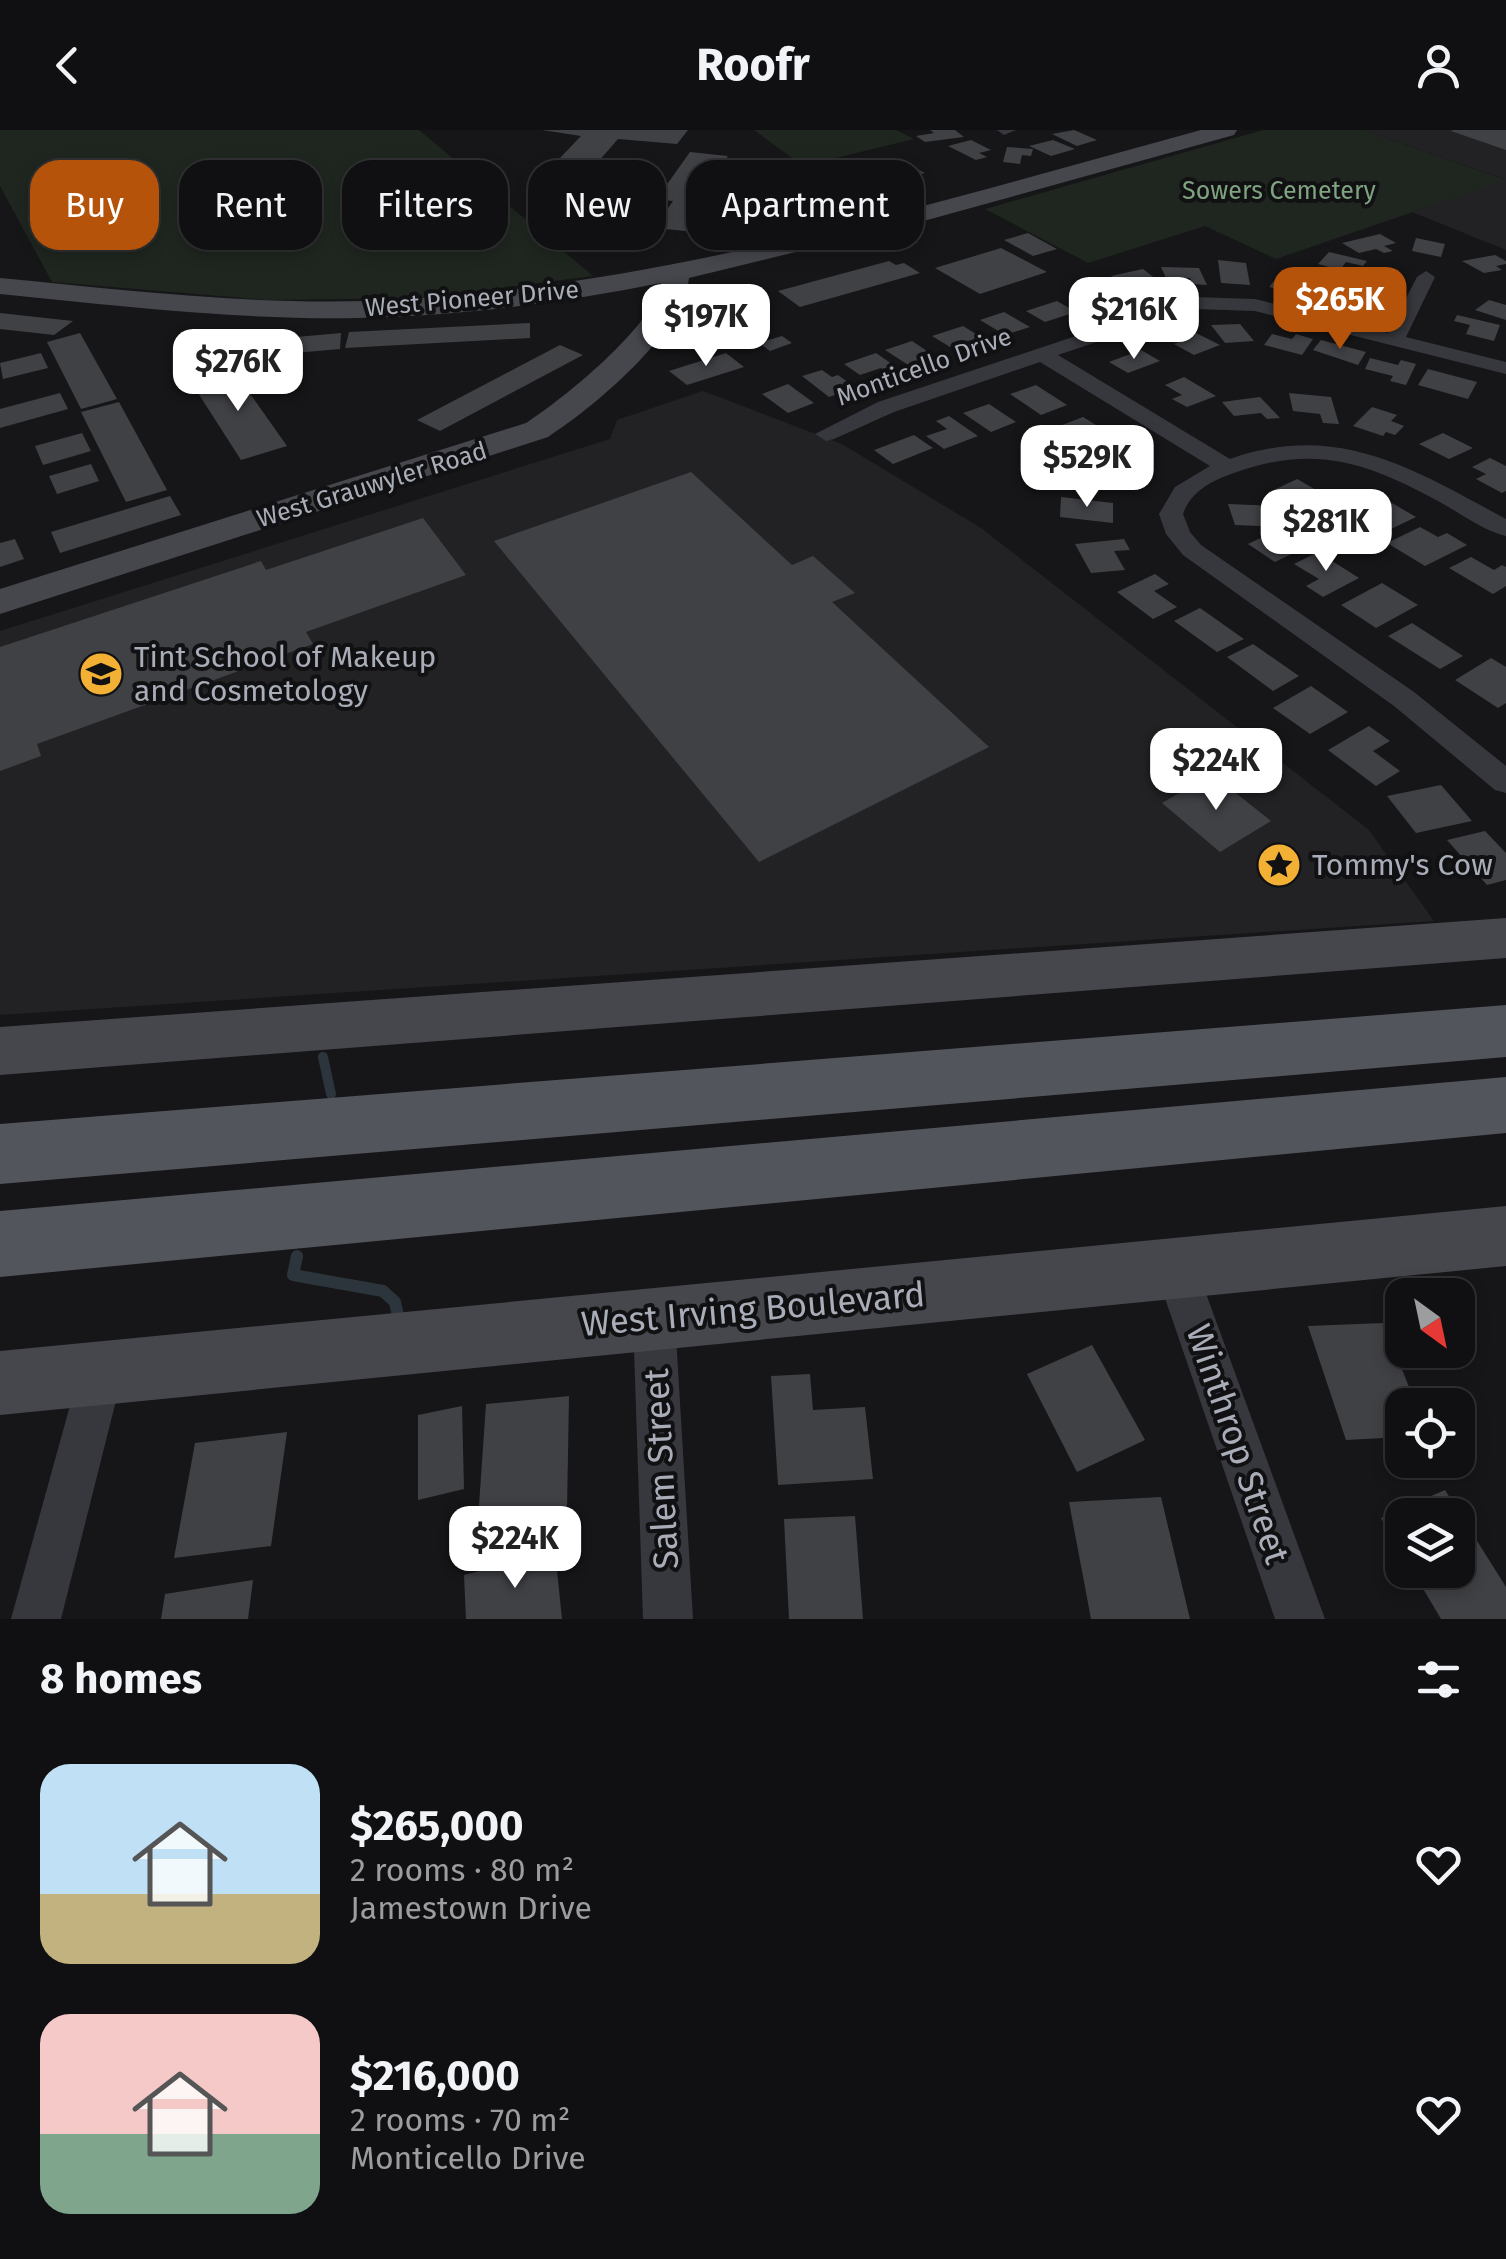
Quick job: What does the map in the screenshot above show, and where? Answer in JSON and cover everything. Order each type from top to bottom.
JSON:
[{"type":"main road","name":"West Pioneer Drive","points":[[0,286],[170,305],[366,310],[498,300],[676,274],[1226,130]]},
{"type":"main road","name":"West Grauwyler Road","points":[[0,602],[537,430],[592,391],[667,308],[676,274]]},
{"type":"main road","points":[[0,1051],[1506,938]]},
{"type":"main road","points":[[0,1154],[1506,1030]]},
{"type":"main road","points":[[0,1244],[1506,1105]]},
{"type":"main road","name":"West Irving Boulevard","points":[[0,1383],[1506,1236]]},
{"type":"street","points":[[1395,339],[1426,277]]},
{"type":"street","name":"Monticello Drive","points":[[826,434],[851,420],[1163,310],[1213,302],[1255,305],[1506,368]]},
{"type":"street","points":[[1040,354],[1227,467]]},
{"type":"street","points":[[1506,529],[1390,468],[1342,450],[1303,447],[1264,452],[1227,467],[1182,491],[1173,504],[1173,524],[1192,550],[1404,699],[1506,782]]},
{"type":"street","name":"Winthrop Street","points":[[1176,1269],[1300,1619]]},
{"type":"street","name":"Salem Street","points":[[654,1319],[668,1619]]},
{"type":"street","points":[[36,1619],[101,1373]]},
{"type":"shaded area","points":[[1363,130],[1506,130],[1506,250],[1412,212],[1504,179]]},
{"type":"shaded area","points":[[703,391],[842,444],[981,528],[1369,830],[1434,921],[0,1015],[0,631],[610,439],[617,420]]},
{"type":"green space","points":[[0,130],[419,130],[455,160],[342,160],[342,250],[508,250],[508,205],[528,221],[528,250],[562,250],[593,276],[423,298],[267,300],[52,282],[35,250],[159,250],[159,160],[30,160],[30,241],[0,186]]},
{"type":"green space","points":[[754,130],[896,130],[914,139],[828,160],[795,160]]},
{"type":"green space","name":"Sowers Cemetery","points":[[1263,130],[1363,130],[1506,180],[1276,259],[1205,226],[1088,263],[985,209]]},
{"type":"building","points":[[542,130],[688,130],[677,144],[618,139],[600,160],[560,158],[581,136]]},
{"type":"building","points":[[930,130],[955,130],[964,137],[925,142],[916,136],[934,133]]},
{"type":"building","points":[[1074,130],[1097,140],[1077,146],[1052,134]]},
{"type":"building","points":[[1506,130],[1506,150],[1451,131]]},
{"type":"building","points":[[971,140],[991,150],[979,153],[987,157],[976,160],[948,146]]},
{"type":"building","points":[[1053,140],[1075,149],[1051,156],[1029,146]]},
{"type":"building","points":[[1007,147],[1033,149],[1031,156],[1022,155],[1020,164],[1003,162]]},
{"type":"building","points":[[690,152],[728,156],[725,160],[686,160],[686,231],[666,229],[666,211],[673,201],[666,200],[668,183]]},
{"type":"building","points":[[1028,233],[1057,249],[1033,256],[1004,240]]},
{"type":"building","points":[[1380,234],[1396,243],[1384,246],[1393,251],[1359,253],[1342,243]]},
{"type":"building","points":[[1416,238],[1445,244],[1441,257],[1412,251]]},
{"type":"building","points":[[1001,248],[1047,272],[980,294],[935,268]]},
{"type":"building","points":[[1329,252],[1367,261],[1363,266],[1346,262],[1340,270],[1318,264]]},
{"type":"building","points":[[1495,255],[1506,261],[1496,266],[1502,270],[1484,273],[1462,261]]},
{"type":"building","points":[[1218,260],[1246,263],[1250,285],[1221,283]]},
{"type":"building","points":[[889,261],[896,265],[904,263],[920,273],[800,307],[778,291]]},
{"type":"building","points":[[1161,267],[1199,268],[1207,285],[1193,284],[1190,278],[1166,278]]},
{"type":"building","points":[[1143,269],[1165,286],[1151,288],[1144,283],[1125,287],[1111,276]]},
{"type":"building","points":[[1280,274],[1320,283],[1311,297],[1269,287]]},
{"type":"building","points":[[1107,284],[1129,296],[1100,306],[1078,294]]},
{"type":"building","points":[[1337,286],[1369,294],[1359,309],[1327,301]]},
{"type":"building","points":[[1489,300],[1506,305],[1506,320],[1475,310]]},
{"type":"building","points":[[1057,301],[1076,312],[1045,322],[1026,311]]},
{"type":"building","points":[[1004,312],[1030,327],[1005,335],[980,320]]},
{"type":"building","points":[[0,313],[73,321],[54,335],[0,329]]},
{"type":"building","points":[[1457,315],[1500,325],[1494,341],[1466,334],[1470,325],[1454,321]]},
{"type":"building","points":[[530,323],[530,338],[345,348],[349,332]]},
{"type":"building","points":[[1240,324],[1254,341],[1225,343],[1211,325]]},
{"type":"building","points":[[963,326],[989,342],[977,346],[968,341],[950,347],[932,336]]},
{"type":"building","points":[[1190,330],[1220,345],[1194,355],[1174,344],[1189,338],[1180,333]]},
{"type":"building","points":[[80,333],[117,399],[81,409],[47,342]]},
{"type":"building","points":[[341,333],[340,349],[181,363],[185,347]]},
{"type":"building","points":[[1272,334],[1313,339],[1302,355],[1264,345]]},
{"type":"building","points":[[782,336],[792,343],[770,351],[759,343]]},
{"type":"building","points":[[1321,340],[1366,352],[1358,365],[1313,350]]},
{"type":"building","points":[[912,341],[939,359],[913,368],[885,350]]},
{"type":"building","points":[[560,345],[583,355],[440,431],[417,420]]},
{"type":"building","points":[[1141,350],[1160,361],[1128,373],[1109,362]]},
{"type":"building","points":[[41,353],[48,368],[3,379],[0,363]]},
{"type":"building","points":[[726,353],[744,367],[687,385],[669,371]]},
{"type":"building","points":[[876,353],[902,371],[890,375],[881,368],[860,375],[844,364]]},
{"type":"building","points":[[1370,358],[1398,365],[1401,360],[1416,364],[1406,385],[1390,381],[1393,376],[1365,369]]},
{"type":"building","points":[[232,368],[287,446],[241,460],[189,379]]},
{"type":"building","points":[[1428,369],[1477,382],[1468,399],[1418,385]]},
{"type":"building","points":[[822,370],[832,377],[838,375],[856,388],[829,397],[802,376]]},
{"type":"building","points":[[1184,377],[1216,396],[1187,407],[1172,399],[1182,395],[1165,385]]},
{"type":"building","points":[[788,384],[814,403],[788,413],[762,394]]},
{"type":"building","points":[[1036,385],[1067,405],[1041,415],[1010,394]]},
{"type":"building","points":[[60,393],[68,409],[0,428],[0,409]]},
{"type":"building","points":[[1289,393],[1331,397],[1339,424],[1323,423],[1320,414],[1293,411]]},
{"type":"building","points":[[1260,397],[1280,418],[1267,419],[1261,413],[1234,416],[1222,402]]},
{"type":"building","points":[[119,402],[167,490],[126,502],[81,412]]},
{"type":"building","points":[[989,404],[1016,422],[991,432],[963,413]]},
{"type":"building","points":[[1372,407],[1397,415],[1391,421],[1404,426],[1395,435],[1386,432],[1383,436],[1353,426]]},
{"type":"building","points":[[949,416],[978,436],[944,449],[926,436],[947,429],[936,421]]},
{"type":"building","points":[[1083,417],[1109,433],[1088,442],[1081,437],[1068,442],[1049,430]]},
{"type":"building","points":[[82,433],[91,451],[43,465],[35,446]]},
{"type":"building","points":[[1443,433],[1473,448],[1449,459],[1419,444]]},
{"type":"building","points":[[914,435],[933,448],[893,464],[874,450]]},
{"type":"building","points":[[1128,442],[1154,459],[1119,473],[1094,456]]},
{"type":"building","points":[[1490,458],[1506,466],[1506,491],[1502,493],[1476,479],[1486,474],[1472,467]]},
{"type":"building","points":[[91,464],[99,481],[57,494],[49,476]]},
{"type":"building","points":[[691,472],[792,565],[813,556],[855,593],[832,602],[989,747],[759,862],[494,541]]},
{"type":"building","points":[[1297,479],[1337,502],[1314,514],[1274,490]]},
{"type":"building","points":[[170,496],[181,515],[60,553],[51,532]]},
{"type":"building","points":[[1061,497],[1113,503],[1113,523],[1060,517]]},
{"type":"building","points":[[1367,498],[1376,503],[1385,499],[1416,517],[1387,531],[1346,508]]},
{"type":"building","points":[[1228,504],[1277,506],[1284,527],[1235,525]]},
{"type":"building","points":[[423,518],[466,575],[306,632],[313,644],[37,744],[41,756],[0,771],[0,647],[261,561],[266,570]]},
{"type":"building","points":[[1420,527],[1438,537],[1447,533],[1467,545],[1425,566],[1387,543]]},
{"type":"building","points":[[1277,530],[1304,548],[1275,562],[1248,544]]},
{"type":"building","points":[[15,539],[24,559],[0,567],[0,543]]},
{"type":"building","points":[[1124,539],[1130,550],[1114,551],[1125,570],[1091,573],[1075,544]]},
{"type":"building","points":[[1318,552],[1359,578],[1323,597],[1306,586],[1319,579],[1294,564]]},
{"type":"building","points":[[1471,557],[1494,570],[1506,567],[1506,586],[1493,594],[1449,568]]},
{"type":"building","points":[[1155,574],[1169,584],[1154,591],[1177,607],[1153,619],[1117,592]]},
{"type":"building","points":[[1382,583],[1418,605],[1376,628],[1341,605]]},
{"type":"building","points":[[1200,608],[1244,639],[1217,652],[1174,621]]},
{"type":"building","points":[[1412,623],[1463,656],[1440,669],[1388,636]]},
{"type":"building","points":[[1253,644],[1299,676],[1273,691],[1227,657]]},
{"type":"building","points":[[1491,658],[1506,667],[1506,703],[1498,708],[1455,680]]},
{"type":"building","points":[[1311,686],[1348,712],[1310,734],[1273,708]]},
{"type":"building","points":[[1369,726],[1390,741],[1373,751],[1400,771],[1376,786],[1328,750]]},
{"type":"building","points":[[1212,774],[1271,821],[1220,852],[1162,803]]},
{"type":"building","points":[[1441,785],[1472,821],[1416,833],[1387,796]]},
{"type":"building","points":[[1485,831],[1506,853],[1506,880],[1487,885],[1447,840]]},
{"type":"building","points":[[1384,1323],[1385,1368],[1402,1368],[1409,1388],[1385,1388],[1385,1438],[1346,1440],[1308,1326]]},
{"type":"building","points":[[1092,1345],[1145,1440],[1077,1472],[1027,1374]]},
{"type":"building","points":[[810,1374],[813,1410],[865,1407],[873,1479],[778,1485],[771,1376]]},
{"type":"building","points":[[569,1396],[567,1511],[478,1520],[486,1404]]},
{"type":"building","points":[[462,1406],[464,1489],[418,1500],[418,1415]]},
{"type":"building","points":[[287,1432],[271,1546],[174,1558],[195,1443]]},
{"type":"building","points":[[1445,1490],[1450,1498],[1427,1498]]},
{"type":"building","points":[[1161,1497],[1190,1619],[1091,1619],[1069,1502]]},
{"type":"building","points":[[855,1516],[863,1619],[789,1619],[784,1519]]},
{"type":"building","points":[[1475,1538],[1506,1587],[1506,1619],[1441,1619],[1423,1588],[1475,1588]]},
{"type":"building","points":[[555,1551],[562,1619],[466,1619],[464,1575]]},
{"type":"building","points":[[253,1580],[248,1619],[161,1619],[165,1594]]},
{"type":"waterway","points":[[323,1057],[331,1094]]},
{"type":"waterway","points":[[297,1256],[293,1275],[383,1291],[395,1302],[399,1321]]},
{"type":"place","name":"Tint School of Makeup and Cosmetology","points":[[101,674]]},
{"type":"place","name":"Tommy's Cow","points":[[1279,865]]}]
